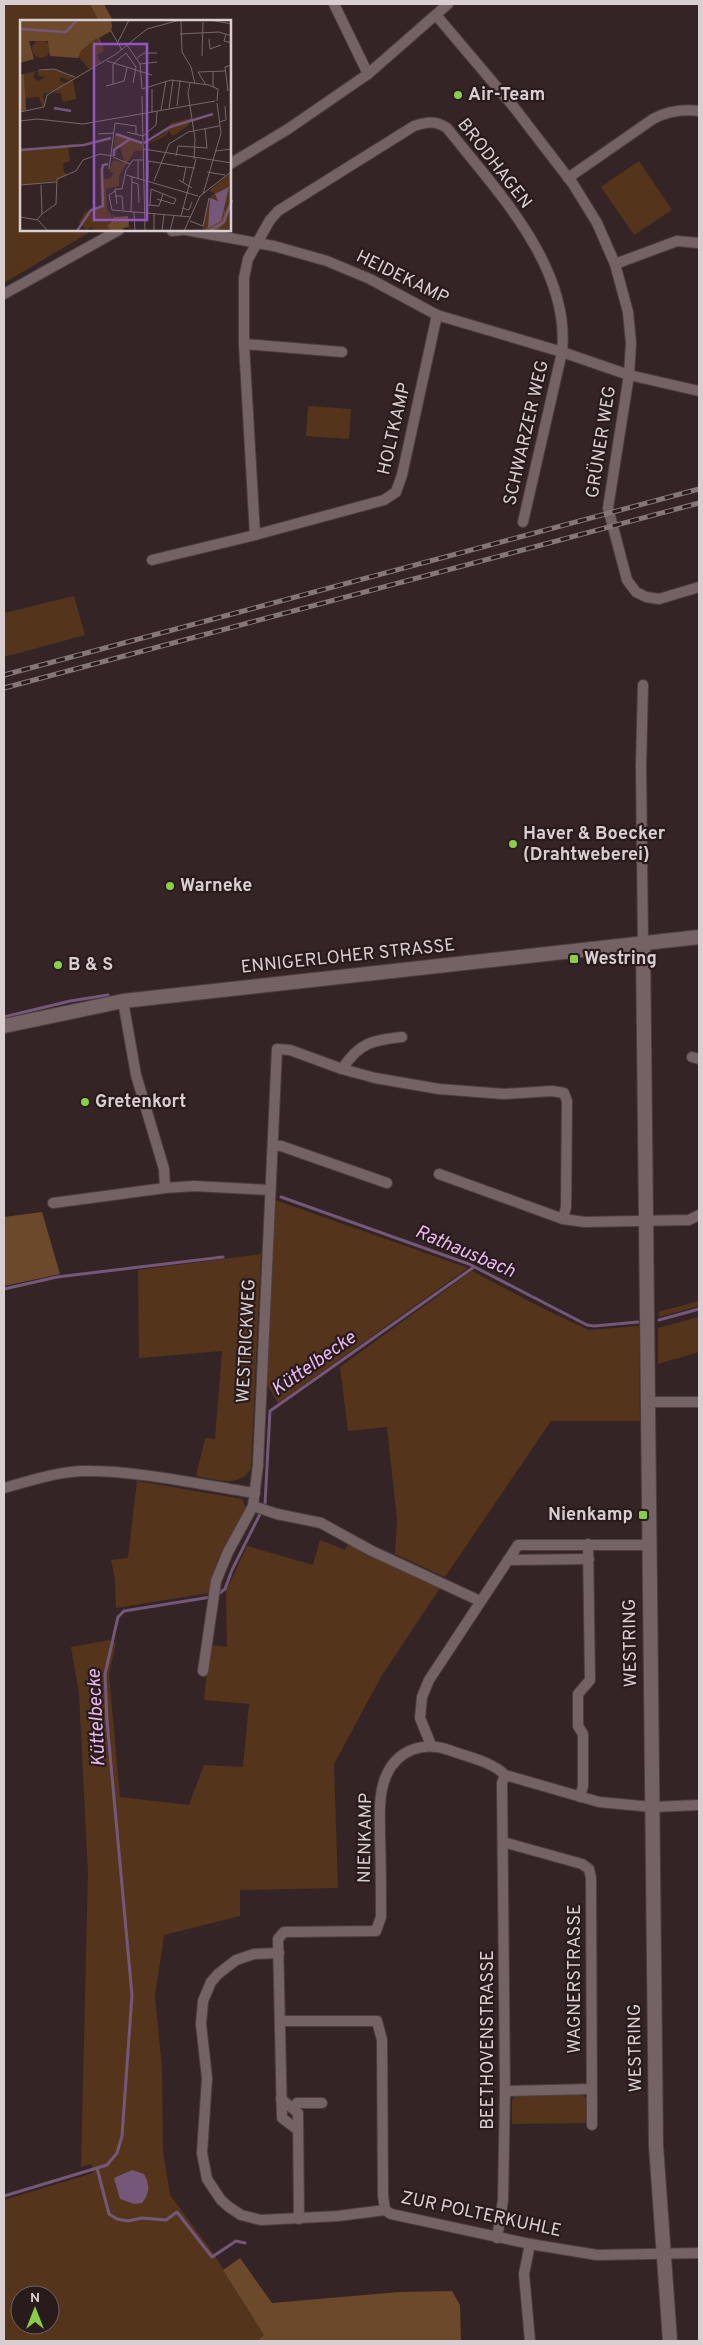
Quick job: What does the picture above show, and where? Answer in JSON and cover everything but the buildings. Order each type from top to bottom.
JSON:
[{"type":"street","points":[[334,4],[368,74]]},
{"type":"street","points":[[231,163],[288,130],[368,74],[448,4]]},
{"type":"street","name":"GRÜNER WEG","points":[[436,15],[516,110],[568,178],[597,223],[614,264],[628,312],[631,343],[629,375],[608,508],[623,570],[633,589],[652,599],[666,599],[699,587]]},
{"type":"street","points":[[568,178],[652,119],[665,112],[677,110],[699,111]]},
{"type":"street","name":"BRODHAGEN","points":[[256,243],[278,211],[414,126],[427,122],[439,123],[447,128],[512,212],[537,251],[551,278],[559,301],[564,332],[562,352]]},
{"type":"street","points":[[4,294],[116,231]]},
{"type":"street","name":"HEIDEKAMP","points":[[191,231],[256,243],[327,261],[350,270],[437,316],[562,352],[629,375],[699,391]]},
{"type":"street","points":[[614,264],[677,241],[699,243]]},
{"type":"street","points":[[255,535],[244,344],[244,278],[248,260],[256,243]]},
{"type":"street","name":"HOLTKAMP","points":[[152,560],[255,535],[384,500],[396,492],[402,476],[437,316]]},
{"type":"street","points":[[244,344],[342,352]]},
{"type":"street","name":"SCHWARZER WEG","points":[[523,522],[562,352]]},
{"type":"street","points":[[643,685],[641,766],[643,943]]},
{"type":"street","name":"ENNIGERLOHER STRASSE","points":[[4,1026],[123,1001],[699,937]]},
{"type":"street","name":"WESTRING","points":[[643,943],[656,2136],[662,2254],[670,2341]]},
{"type":"street","points":[[123,1001],[136,1075],[164,1169],[165,1188]]},
{"type":"street","points":[[402,1037],[381,1039],[365,1044],[352,1055],[342,1069],[400,1083],[464,1092],[504,1094],[552,1091],[564,1093],[567,1101],[566,1207],[563,1218]]},
{"type":"street","name":"WESTRICKWEG","points":[[203,1671],[216,1581],[228,1552],[253,1506],[258,1456],[277,1049],[290,1050],[342,1069]]},
{"type":"street","points":[[273,1145],[282,1146],[387,1183]]},
{"type":"street","points":[[439,1174],[563,1218],[585,1222],[689,1220],[699,1215]]},
{"type":"street","points":[[53,1203],[194,1186],[270,1190]]},
{"type":"street","points":[[648,1402],[699,1402]]},
{"type":"street","points":[[4,1488],[60,1474],[82,1471],[114,1472],[254,1493]]},
{"type":"street","points":[[253,1506],[277,1514],[307,1518],[321,1523],[372,1551],[480,1601]]},
{"type":"street","points":[[580,1797],[583,1786],[583,1734],[578,1726],[578,1694],[590,1680],[588,1544]]},
{"type":"street","points":[[649,1545],[518,1545],[429,1680],[422,1697],[420,1718],[431,1745],[491,1766],[505,1774],[606,1803],[652,1806],[699,1805]]},
{"type":"street","points":[[508,1560],[589,1559]]},
{"type":"street","name":"NIENKAMP","points":[[279,1953],[278,1939],[284,1932],[376,1931],[381,1917],[380,1798],[385,1777],[402,1755],[414,1749],[431,1745]]},
{"type":"street","name":"BEETHOVENSTRASSE","points":[[497,2238],[503,2200],[505,2091],[502,1783],[505,1774]]},
{"type":"street","name":"WAGNERSTRASSE","points":[[503,1842],[582,1864],[589,1869],[591,1878],[592,2125]]},
{"type":"street","points":[[298,2130],[282,2118],[279,1953],[254,1954],[236,1960],[218,1974],[206,1992],[201,2011],[207,2078],[202,2153],[207,2179],[228,2207],[241,2215],[265,2221],[338,2216],[385,2210]]},
{"type":"street","name":"ZUR POLTERKUHLE","points":[[280,2021],[377,2021],[382,2040],[383,2195],[385,2210],[395,2216],[497,2238],[597,2255],[699,2254]]},
{"type":"street","points":[[505,2091],[591,2090]]},
{"type":"street","points":[[281,2099],[298,2113],[299,2218]]},
{"type":"street","points":[[293,2108],[296,2103],[322,2103]]},
{"type":"street","points":[[530,2244],[524,2274],[530,2341]]},
{"type":"shaded area","points":[[4,4],[90,4],[98,20],[20,20],[20,231],[87,231],[88,233],[4,283]]},
{"type":"shaded area","points":[[90,4],[104,4],[112,20],[98,20]]},
{"type":"shaded area","points":[[639,161],[672,210],[634,235],[601,187]]},
{"type":"shaded area","points":[[308,406],[351,409],[349,439],[306,436]]},
{"type":"shaded area","points":[[74,596],[85,635],[4,657],[4,613]]},
{"type":"shaded area","points":[[275,1200],[468,1268],[278,1403],[268,1386],[267,1377]]},
{"type":"shaded area","points":[[42,1212],[60,1274],[4,1286],[4,1217]]},
{"type":"shaded area","points":[[261,1254],[251,1468],[241,1479],[234,1481],[196,1476],[205,1438],[215,1439],[222,1351],[139,1358],[138,1270]]},
{"type":"shaded area","points":[[472,1271],[544,1309],[589,1330],[639,1326],[640,1421],[551,1421],[445,1577],[395,1554],[397,1520],[387,1427],[348,1431],[340,1367]]},
{"type":"shaded area","points":[[699,1301],[699,1306],[659,1317],[658,1312]]},
{"type":"shaded area","points":[[699,1317],[699,1352],[658,1364],[658,1328]]},
{"type":"shaded area","points":[[137,1481],[242,1499],[246,1508],[216,1568],[209,1593],[116,1608],[115,1579],[111,1560],[128,1558]]},
{"type":"shaded area","points":[[320,1540],[345,1550],[348,1544],[440,1588],[381,1677],[334,1764],[338,1888],[240,1890],[240,1916],[164,1935],[155,1996],[162,2068],[163,2151],[170,2195],[213,2253],[264,2335],[257,2341],[4,2341],[4,2200],[93,2173],[91,2164],[81,2167],[88,1873],[79,1693],[71,1647],[109,1640],[116,1643],[109,1674],[120,1797],[189,1805],[204,1765],[243,1767],[249,1704],[204,1700],[210,1645],[227,1647],[226,1591],[247,1546],[313,1565]]},
{"type":"shaded area","points":[[581,2093],[586,2098],[586,2123],[512,2124],[512,2100],[517,2094]]},
{"type":"shaded area","points":[[132,2170],[144,2174],[147,2181],[148,2192],[142,2203],[134,2204],[120,2199],[114,2178]]},
{"type":"shaded area","points":[[240,2258],[272,2303],[399,2292],[452,2291],[460,2305],[461,2341],[257,2341],[264,2335],[223,2270]]},
{"type":"waterway","points":[[4,1017],[70,1001],[108,995]]},
{"type":"waterway","name":"Rathausbach","points":[[281,1197],[469,1264],[587,1325],[638,1322]]},
{"type":"waterway","name":"Rathausbach","points":[[4,1289],[57,1277],[223,1257]]},
{"type":"waterway","name":"Küttelbecke","points":[[217,1595],[225,1589],[232,1570],[265,1504],[270,1411],[474,1267]]},
{"type":"waterway","name":"Rathausbach","points":[[659,1320],[699,1309]]},
{"type":"waterway","name":"Küttelbecke","points":[[4,2196],[107,2165],[117,2153],[122,2136],[132,1995],[107,1721],[105,1674],[118,1617],[124,1611],[211,1597]]},
{"type":"waterway","points":[[97,2168],[109,2214],[117,2219],[128,2221],[142,2218],[166,2220],[177,2212],[212,2257],[236,2241],[245,2243]]},
{"type":"railway","points":[[4,675],[699,489]]},
{"type":"railway","points":[[4,688],[699,503]]},
{"type":"place","name":"Air-Team","points":[[458,95]]},
{"type":"place","name":"Haver & Boecker (Drahtweberei)","points":[[513,844]]},
{"type":"place","name":"Warneke","points":[[170,886]]},
{"type":"place","name":"Westring","points":[[574,959]]},
{"type":"place","name":"B & S","points":[[58,965]]},
{"type":"place","name":"Gretenkort","points":[[85,1102]]},
{"type":"place","name":"Nienkamp","points":[[643,1515]]}]
